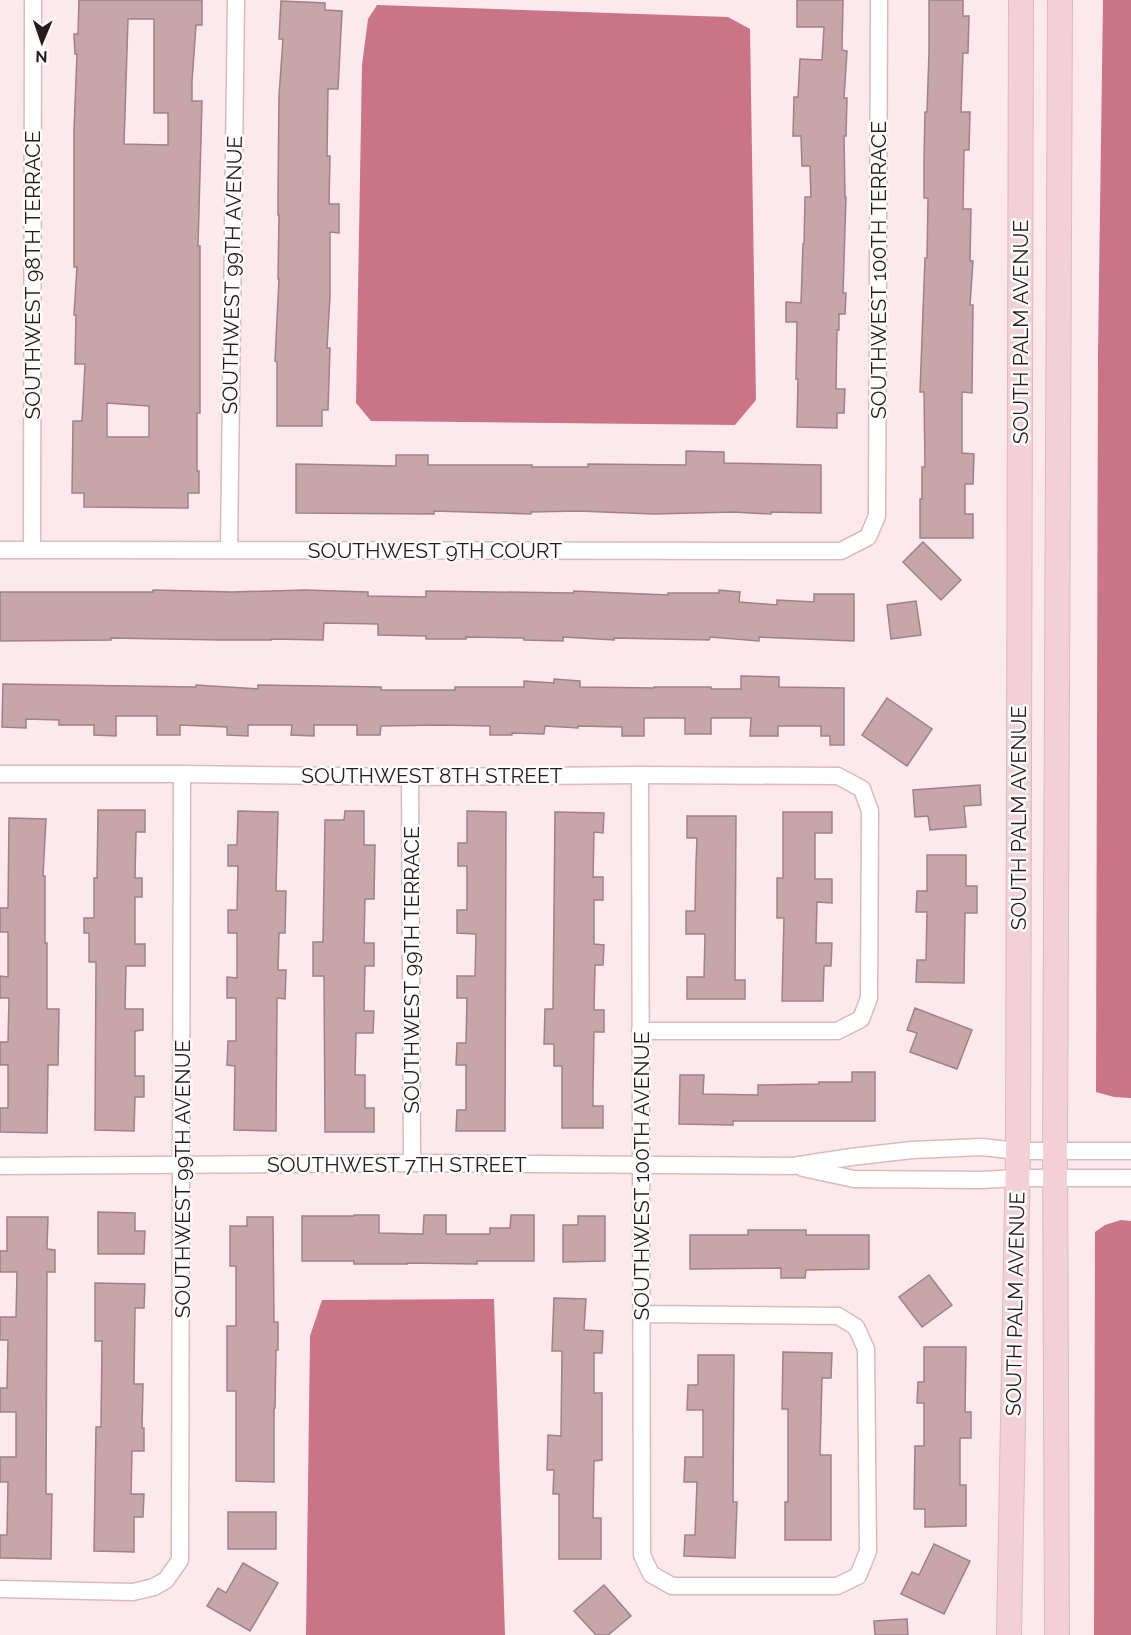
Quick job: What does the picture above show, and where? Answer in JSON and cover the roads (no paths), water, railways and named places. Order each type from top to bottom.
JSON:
[{"type":"main road","name":"SOUTH PALM AVENUE","points":[[1009,1635],[1018,1151],[1021,0]]},
{"type":"main road","name":"SOUTH PALM AVENUE","points":[[1057,1635],[1055,1151],[1060,0]]},
{"type":"street","name":"SOUTHWEST 98TH TERRACE","points":[[32,549],[33,0]]},
{"type":"street","name":"SOUTHWEST 99TH AVENUE","points":[[229,549],[236,0]]},
{"type":"street","name":"SOUTHWEST 100TH TERRACE","points":[[867,537],[877,516],[879,0]]},
{"type":"street","name":"SOUTHWEST 9TH COURT","points":[[0,550],[841,550],[867,537]]},
{"type":"street","name":"SOUTHWEST 8TH STREET","points":[[0,774],[410,777],[838,776],[862,789],[870,811],[869,998],[861,1019],[837,1031],[640,1030]]},
{"type":"street","name":"SOUTHWEST 99TH AVENUE","points":[[0,1589],[133,1592],[154,1587],[166,1580],[180,1560],[182,774]]},
{"type":"street","name":"SOUTHWEST 100TH AVENUE","points":[[640,775],[642,1555],[651,1574],[672,1586],[837,1586],[858,1576],[868,1551],[866,1348],[856,1327],[838,1316],[642,1314]]},
{"type":"street","name":"SOUTHWEST 99TH TERRACE","points":[[410,777],[412,1163]]},
{"type":"street","name":"SOUTHWEST 7TH STREET","points":[[0,1166],[412,1163],[793,1166],[851,1156],[912,1150],[982,1147],[1018,1151],[1131,1150]]},
{"type":"street","name":"SOUTHWEST 7TH STREET","points":[[793,1166],[854,1179],[1131,1178]]}]
